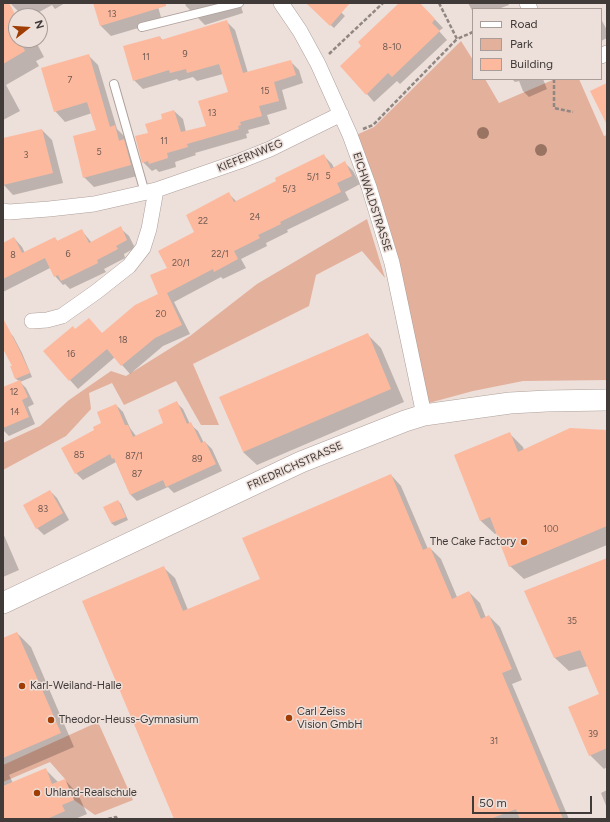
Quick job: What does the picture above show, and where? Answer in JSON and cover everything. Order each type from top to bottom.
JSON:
[{"type":"main road","name":"FRIEDRICHSTRASSE","points":[[3,603],[301,462],[405,421],[424,415],[510,403],[607,400]]},
{"type":"street","name":"EICHWALDSTRASSE","points":[[281,3],[300,32],[318,64],[350,135],[369,187],[392,263],[424,415]]},
{"type":"street","name":"KIEFERNWEG","points":[[3,212],[41,210],[94,204],[151,191],[240,161],[270,149],[341,114]]},
{"type":"street","points":[[32,321],[47,320],[62,316],[129,266],[143,248],[149,230],[151,191]]},
{"type":"lane","points":[[142,27],[239,3]]},
{"type":"lane","points":[[114,84],[151,191]]},
{"type":"path","points":[[318,64],[383,3]]},
{"type":"path","points":[[439,3],[457,39]]},
{"type":"path","points":[[350,135],[373,125],[457,39],[472,32]]},
{"type":"path","points":[[554,80],[554,108],[573,112]]},
{"type":"path","points":[[108,819],[116,817],[117,819]]},
{"type":"green space","points":[[461,41],[472,58],[472,80],[486,80],[499,103],[553,80],[579,80],[604,136],[607,135],[607,380],[523,381],[473,391],[425,404],[354,136],[374,127]]},
{"type":"green space","points":[[367,219],[385,278],[362,251],[316,275],[309,306],[193,364],[219,425],[201,425],[176,381],[124,405],[112,383],[89,393],[91,409],[66,436],[3,470],[3,443],[40,426],[69,400],[111,371],[126,376],[190,336],[257,284]]},
{"type":"green space","points":[[98,722],[133,800],[95,815],[74,800],[65,779],[50,762],[3,782],[3,765]]},
{"type":"building","points":[[3,3],[9,3],[12,8],[8,8],[8,48],[24,48],[25,51],[3,64]]},
{"type":"building","points":[[93,3],[166,3],[166,6],[100,26]]},
{"type":"building","points":[[306,3],[350,3],[330,26]]},
{"type":"building","points":[[399,3],[420,3],[435,19],[432,23],[440,31],[392,77],[388,73],[366,95],[340,66],[361,46],[358,42]]},
{"type":"building","points":[[227,20],[243,73],[291,60],[296,75],[274,82],[279,101],[259,106],[262,116],[240,122],[241,125],[238,126],[239,129],[187,144],[188,147],[167,153],[168,158],[149,164],[148,161],[142,163],[135,136],[148,133],[145,124],[162,119],[161,114],[174,110],[181,132],[206,126],[198,101],[228,92],[219,64],[187,73],[186,69],[170,73],[169,70],[133,81],[123,46],[160,36],[161,40]]},
{"type":"building","points":[[89,54],[110,127],[115,125],[119,141],[124,139],[131,165],[83,178],[73,136],[96,130],[87,102],[54,112],[41,68]]},
{"type":"building","points":[[607,83],[607,125],[590,91]]},
{"type":"building","points":[[42,129],[53,173],[3,185],[3,138]]},
{"type":"building","points":[[324,154],[331,169],[345,161],[352,176],[337,183],[341,192],[280,222],[281,224],[258,235],[260,238],[234,251],[238,259],[214,272],[213,269],[167,293],[182,325],[155,338],[121,366],[107,349],[69,381],[43,351],[73,326],[75,329],[89,318],[102,333],[135,305],[158,294],[150,275],[167,268],[158,251],[194,232],[186,215],[229,192],[234,202],[276,181],[275,178]]},
{"type":"building","points":[[121,226],[127,240],[116,246],[118,249],[97,260],[98,263],[61,281],[58,275],[54,277],[45,258],[3,279],[3,243],[14,237],[22,253],[55,237],[57,241],[82,229],[89,243]]},
{"type":"building","points":[[3,318],[30,373],[15,379],[10,366],[12,366],[3,349]]},
{"type":"building","points":[[368,333],[391,389],[243,452],[219,397]]},
{"type":"building","points":[[20,380],[28,397],[22,400],[29,417],[3,428],[3,387]]},
{"type":"building","points":[[177,401],[187,424],[191,422],[201,443],[205,441],[216,464],[166,487],[163,480],[130,495],[114,458],[112,459],[110,454],[75,474],[61,448],[94,430],[93,427],[101,423],[97,412],[116,404],[125,425],[128,425],[133,437],[163,423],[158,410]]},
{"type":"building","points":[[570,428],[607,430],[607,526],[509,567],[490,517],[480,521],[454,455],[510,432],[518,452]]},
{"type":"building","name":"Carl Zeiss Vision GmbH","points":[[391,474],[423,550],[430,547],[452,599],[469,591],[481,619],[489,615],[512,669],[502,673],[563,819],[520,819],[516,809],[490,819],[174,819],[82,601],[164,566],[183,611],[260,579],[242,538]]},
{"type":"building","points":[[50,490],[63,513],[36,529],[23,505]]},
{"type":"building","points":[[118,500],[126,517],[111,523],[103,507]]},
{"type":"building","points":[[607,558],[607,748],[589,756],[568,707],[599,694],[580,650],[554,658],[524,591]]},
{"type":"building","name":"Karl-Weiland-Halle","points":[[17,632],[61,733],[3,758],[3,638]]},
{"type":"building","name":"Uhland-Realschule","points":[[46,768],[52,784],[65,779],[74,800],[62,805],[65,811],[47,819],[3,819],[3,786]]},
{"type":"place","name":"The Cake Factory","points":[[524,542]]},
{"type":"place","name":"Karl-Weiland-Halle","points":[[22,686]]},
{"type":"place","name":"Carl Zeiss Vision GmbH","points":[[289,718]]},
{"type":"place","name":"Theodor-Heuss-Gymnasium","points":[[51,720]]},
{"type":"place","name":"Uhland-Realschule","points":[[37,793]]}]
